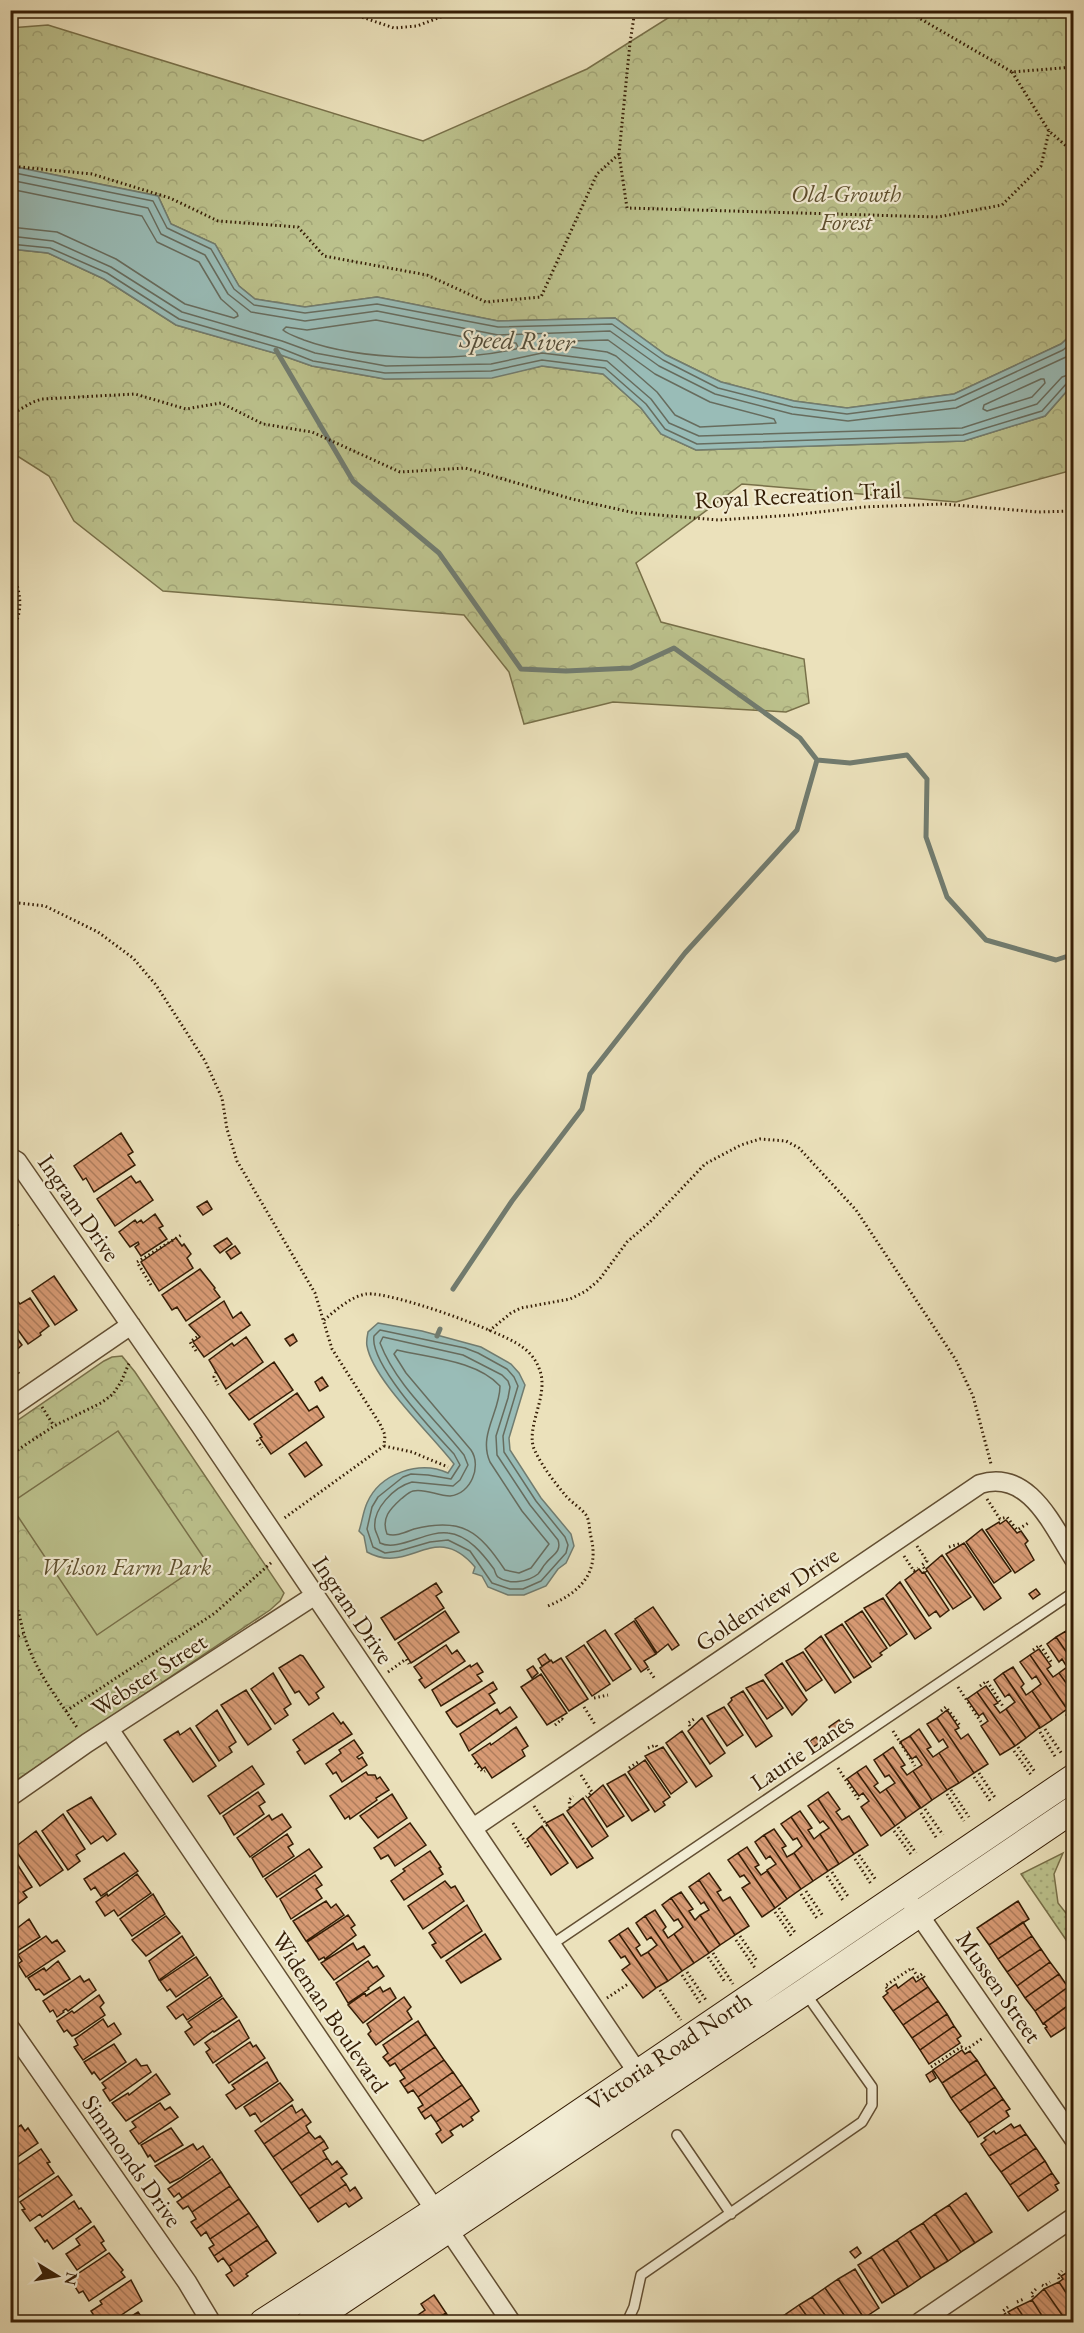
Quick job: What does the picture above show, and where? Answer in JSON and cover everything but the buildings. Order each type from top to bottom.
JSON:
[{"type":"main road","name":"Victoria Road North","points":[[310,2322],[637,2072],[1074,1777]]},
{"type":"main road","name":"Victoria Road North","points":[[263,2322],[443,2220],[651,2093],[1074,1809]]},
{"type":"street","name":"Ingram Drive","points":[[10,1157],[17,1161],[131,1325],[651,2093]]},
{"type":"street","points":[[10,1408],[131,1325]]},
{"type":"street","points":[[984,1483],[1007,1482],[1029,1494],[1074,1559]]},
{"type":"street","name":"Goldenview Drive","points":[[473,1828],[908,1532],[984,1483]]},
{"type":"street","name":"Webster Street","points":[[10,1797],[87,1743],[314,1596]]},
{"type":"street","name":"Wideman Boulevard","points":[[110,1729],[511,2322]]},
{"type":"street","name":"Mussen Street","points":[[905,1892],[1074,2139]]},
{"type":"street","name":"Simmonds Drive","points":[[10,2028],[187,2282],[211,2322]]},
{"type":"street","points":[[920,2322],[1074,2217]]},
{"type":"lane","name":"Laurie Lanes","points":[[551,1945],[1074,1592]]},
{"type":"lane","points":[[627,2322],[634,2307],[641,2275],[862,2122],[872,2105],[872,2087],[804,1992]]},
{"type":"lane","points":[[677,2136],[731,2214]]},
{"type":"path","points":[[341,10],[394,28],[417,26],[459,10]]},
{"type":"path","points":[[635,10],[620,154],[627,208],[938,217],[1002,205],[1041,166],[1049,131]]},
{"type":"path","points":[[905,10],[1012,72],[1049,131],[1072,151],[1074,157]]},
{"type":"path","points":[[1012,72],[1074,67]]},
{"type":"path","points":[[10,166],[92,174],[170,198],[219,221],[298,227],[324,256],[427,275],[486,302],[541,297],[597,174],[620,154]]},
{"type":"path","name":"Royal Recreation Trail","points":[[10,415],[42,399],[135,394],[186,409],[220,403],[263,424],[314,433],[400,472],[465,468],[572,499],[635,513],[719,520],[863,507],[943,504],[1038,512],[1074,511]]},
{"type":"path","points":[[10,570],[20,596],[20,612],[10,631]]},
{"type":"path","points":[[10,902],[45,906],[89,927],[111,940],[133,958],[156,985],[205,1061],[222,1098],[227,1129],[237,1161],[315,1293],[332,1349],[380,1424],[385,1435],[384,1446]]},
{"type":"path","points":[[489,1331],[511,1312],[570,1299],[586,1291],[598,1280],[627,1242],[649,1223],[705,1164],[741,1145],[760,1139],[786,1141],[799,1148],[856,1210],[956,1360],[974,1396],[991,1464],[984,1483],[1000,1519],[1007,1517],[1017,1530]]},
{"type":"path","points":[[152,1285],[137,1262],[183,1234]]},
{"type":"path","points":[[324,1320],[350,1300],[366,1294],[382,1295],[420,1305],[489,1331],[522,1346],[533,1356],[540,1369],[543,1394],[532,1436],[533,1448],[566,1496],[585,1514],[589,1523],[593,1557],[589,1573],[579,1590],[548,1606]]},
{"type":"path","points":[[196,1351],[190,1342],[197,1337]]},
{"type":"path","points":[[10,1361],[20,1376]]},
{"type":"path","points":[[10,1455],[54,1426],[101,1403],[121,1382],[130,1361]]},
{"type":"path","points":[[216,1372],[214,1377],[218,1385]]},
{"type":"path","points":[[33,1393],[54,1426]]},
{"type":"path","points":[[257,1440],[262,1448]]},
{"type":"path","points":[[269,1528],[384,1446],[412,1452],[448,1467]]},
{"type":"path","points":[[908,1532],[927,1561],[922,1565],[928,1574]]},
{"type":"path","points":[[949,1547],[962,1543]]},
{"type":"path","points":[[66,1711],[215,1613],[285,1551]]},
{"type":"path","points":[[10,1589],[19,1612],[23,1634],[44,1682],[87,1743]]},
{"type":"path","points":[[10,1640],[23,1634]]},
{"type":"path","points":[[1033,1650],[1040,1645],[1052,1663]]},
{"type":"path","points":[[372,1682],[406,1659],[409,1664]]},
{"type":"path","points":[[648,1669],[656,1679]]},
{"type":"path","points":[[950,1675],[981,1722]]},
{"type":"path","points":[[980,1686],[987,1681],[1004,1708]]},
{"type":"path","points":[[594,1698],[608,1695]]},
{"type":"path","points":[[941,1711],[946,1707],[961,1727]]},
{"type":"path","points":[[1066,1714],[1074,1725]]},
{"type":"path","points":[[555,1725],[562,1719],[564,1721]]},
{"type":"path","points":[[690,1726],[688,1724],[694,1719]]},
{"type":"path","points":[[885,1719],[915,1766]]},
{"type":"path","points":[[1045,1729],[1062,1754]]},
{"type":"path","points":[[1040,1732],[1056,1758]]},
{"type":"path","points":[[648,1748],[656,1745],[658,1749]]},
{"type":"path","points":[[1018,1747],[1035,1772]]},
{"type":"path","points":[[1014,1750],[1031,1775]]},
{"type":"path","points":[[831,1756],[860,1802]]},
{"type":"path","points":[[571,1761],[592,1792],[586,1797]]},
{"type":"path","points":[[629,1768],[638,1762]]},
{"type":"path","points":[[475,1763],[483,1772],[485,1770]]},
{"type":"path","points":[[979,1773],[996,1799]]},
{"type":"path","points":[[974,1777],[991,1803]]},
{"type":"path","points":[[951,1791],[969,1817]]},
{"type":"path","points":[[525,1792],[548,1827]]},
{"type":"path","points":[[946,1794],[964,1821]]},
{"type":"path","points":[[570,1808],[569,1800],[573,1796]]},
{"type":"path","points":[[925,1809],[943,1835]]},
{"type":"path","points":[[921,1813],[937,1839]]},
{"type":"path","points":[[513,1823],[529,1848]]},
{"type":"path","points":[[898,1827],[916,1853]]},
{"type":"path","points":[[894,1831],[912,1856]]},
{"type":"path","points":[[859,1854],[876,1880]]},
{"type":"path","points":[[855,1859],[871,1884]]},
{"type":"path","points":[[832,1872],[849,1898]]},
{"type":"path","points":[[827,1876],[844,1902]]},
{"type":"path","points":[[806,1891],[823,1916]]},
{"type":"path","points":[[801,1894],[818,1920]]},
{"type":"path","points":[[779,1908],[796,1934]]},
{"type":"path","points":[[775,1912],[792,1937]]},
{"type":"path","points":[[740,1936],[757,1961]]},
{"type":"path","points":[[736,1940],[767,1986]]},
{"type":"path","points":[[713,1953],[745,2000]]},
{"type":"path","points":[[708,1957],[725,1982]]},
{"type":"path","points":[[886,1988],[885,1986],[912,1968],[918,1977],[922,1974],[927,1980]]},
{"type":"path","points":[[687,1972],[716,2020]]},
{"type":"path","points":[[682,1975],[716,2020]]},
{"type":"path","points":[[593,2008],[628,1984]]},
{"type":"path","points":[[660,1990],[691,2037]]},
{"type":"path","points":[[931,2067],[961,2047],[967,2049],[983,2038]]},
{"type":"path","points":[[1069,2267],[1070,2269],[1074,2266]]},
{"type":"path","points":[[1059,2279],[1058,2276],[1062,2271]]},
{"type":"path","points":[[1042,2285],[1050,2282]]},
{"type":"path","points":[[1033,2297],[1031,2294],[1036,2289]]},
{"type":"path","points":[[1017,2302],[1024,2299]]},
{"type":"path","points":[[1008,2307],[1003,2311],[1008,2318]]},
{"type":"path","points":[[874,2315],[879,2322]]},
{"type":"green space","name":"Old-Growth Forest","points":[[679,11],[1073,11],[1073,333],[1061,344],[954,394],[847,408],[794,401],[721,382],[666,355],[615,318],[498,321],[377,297],[305,307],[255,299],[239,286],[215,244],[171,224],[158,196],[11,166],[10,28],[48,25],[423,141],[587,69]]},
{"type":"green space","points":[[10,249],[48,253],[104,279],[176,325],[312,366],[385,379],[492,377],[542,366],[603,374],[641,408],[661,434],[696,450],[964,441],[1045,416],[1073,384],[1073,470],[956,502],[742,484],[636,563],[661,622],[804,659],[809,703],[786,712],[613,702],[524,724],[509,672],[464,615],[163,591],[74,521],[49,476],[11,452]]},
{"type":"green space","name":"Wilson Farm Park","points":[[122,1356],[284,1593],[280,1601],[270,1610],[11,1784],[11,1425],[104,1361]]},
{"type":"green space","points":[[118,1431],[206,1561],[97,1635],[11,1503]]},
{"type":"green space","points":[[1063,1853],[1054,1874],[1058,1903],[1073,1922],[1073,1950],[1021,1874]]},
{"type":"water","name":"Speed River","points":[[11,166],[158,196],[171,224],[215,244],[239,286],[255,299],[305,307],[377,297],[498,321],[615,318],[666,355],[721,382],[794,401],[847,408],[954,394],[1061,344],[1073,333],[1073,384],[1045,416],[964,441],[696,450],[661,434],[641,408],[603,374],[542,366],[492,378],[385,379],[312,366],[176,325],[104,279],[48,253],[11,249]]},
{"type":"water","points":[[378,1323],[422,1331],[481,1347],[511,1364],[519,1373],[525,1385],[509,1438],[510,1450],[541,1498],[571,1534],[574,1546],[566,1563],[558,1569],[546,1586],[524,1595],[508,1595],[488,1587],[482,1576],[473,1573],[475,1567],[460,1554],[447,1548],[434,1547],[396,1558],[382,1558],[367,1552],[364,1536],[359,1531],[367,1503],[381,1484],[391,1477],[413,1469],[437,1469],[448,1473],[454,1464],[404,1407],[380,1375],[367,1344],[368,1332]]},
{"type":"waterway","points":[[276,350],[353,481],[439,553],[521,669],[566,671],[631,668],[674,648],[800,738],[817,760],[850,763],[907,755],[927,779],[926,837],[947,897],[986,940],[1056,960],[1074,954]]},
{"type":"waterway","points":[[453,1289],[512,1201],[582,1109],[590,1074],[685,953],[797,830],[817,760]]},
{"type":"waterway","points":[[437,1336],[440,1329]]}]
